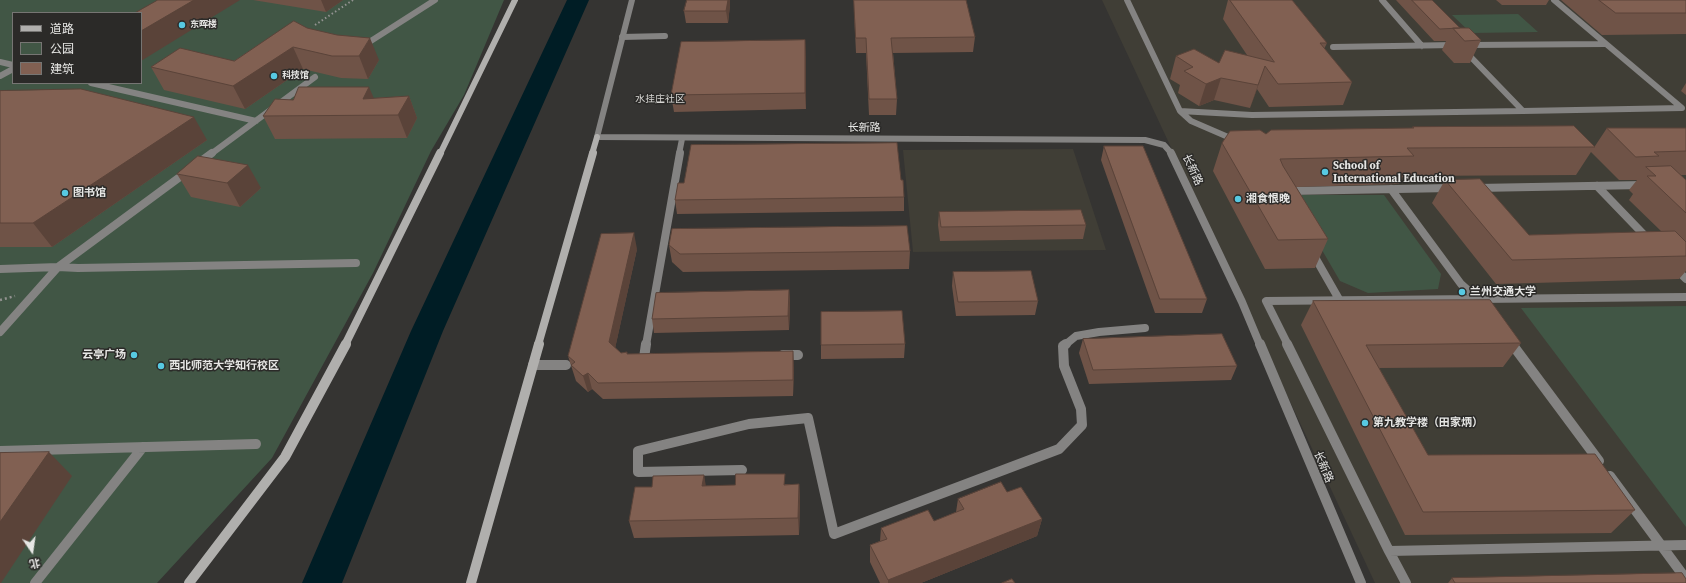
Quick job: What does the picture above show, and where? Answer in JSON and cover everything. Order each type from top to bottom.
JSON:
[{"type":"street","points":[[363,46],[435,0]]},
{"type":"street","points":[[189,583],[285,457],[354,328],[515,0]]},
{"type":"street","points":[[471,583],[597,137],[632,0]]},
{"type":"street","points":[[1128,0],[1180,111],[1191,121],[1238,142],[1243,146]]},
{"type":"street","points":[[1382,0],[1422,46]]},
{"type":"street","points":[[1180,111],[1252,115],[1682,108],[1554,0]]},
{"type":"street","points":[[622,37],[665,36]]},
{"type":"street","points":[[1333,47],[1605,44]]},
{"type":"street","points":[[1459,45],[1524,111]]},
{"type":"street","points":[[0,62],[12,65]]},
{"type":"street","points":[[0,76],[12,70]]},
{"type":"street","points":[[0,332],[58,267],[315,77]]},
{"type":"street","points":[[95,84],[256,121]]},
{"type":"street","name":"长新路","points":[[597,137],[682,139],[1145,140],[1164,145],[1173,155],[1242,302],[1361,583]]},
{"type":"street","points":[[660,358],[644,358],[682,139]]},
{"type":"street","points":[[1475,194],[1470,188],[1650,185]]},
{"type":"street","points":[[1597,186],[1652,244],[1645,244]]},
{"type":"street","points":[[1284,191],[1462,188]]},
{"type":"street","points":[[1391,189],[1461,284],[1482,303]]},
{"type":"street","points":[[1308,246],[1340,301]]},
{"type":"street","points":[[0,269],[356,263]]},
{"type":"street","points":[[1672,264],[1686,279]]},
{"type":"street","points":[[1406,583],[1266,301],[1482,303],[1686,297]]},
{"type":"street","points":[[742,470],[638,472],[638,451],[749,424],[808,418],[834,534],[1059,449],[1082,426],[1081,410],[1064,366],[1063,346],[1076,336],[1099,332],[1145,328]]},
{"type":"street","points":[[1503,331],[1686,579]]},
{"type":"street","points":[[774,355],[798,355]]},
{"type":"street","points":[[533,365],[566,365]]},
{"type":"street","points":[[0,451],[256,444]]},
{"type":"street","points":[[34,583],[142,447]]},
{"type":"street","points":[[1390,551],[1686,545]]},
{"type":"path","points":[[315,26],[353,0]]},
{"type":"shaded area","name":"兰州交通大学","points":[[1102,0],[1686,0],[1686,583],[1375,583]]},
{"type":"shaded area","points":[[1073,149],[1106,250],[913,252],[903,150]]},
{"type":"green space","name":"西北师范大学知行校区","points":[[0,0],[504,0],[464,95],[431,151],[373,273],[272,458],[157,583],[0,583]]},
{"type":"green space","points":[[1518,14],[1538,32],[1471,33],[1452,15]]},
{"type":"green space","points":[[1290,195],[1384,195],[1441,274],[1438,289],[1368,293],[1340,281]]},
{"type":"green space","points":[[1686,306],[1686,527],[1521,308]]},
{"type":"building","points":[[158,0],[194,0],[142,30],[142,12],[137,12]]},
{"type":"building","points":[[687,0],[728,0],[726,11],[684,11]]},
{"type":"building","points":[[854,0],[966,0],[975,37],[891,38],[897,99],[869,99],[866,38],[856,38]]},
{"type":"building","points":[[1230,0],[1292,0],[1327,43],[1320,43],[1352,82],[1278,84],[1265,66],[1258,85],[1221,78],[1206,84],[1184,71],[1193,67],[1176,56],[1194,49],[1219,63],[1225,50],[1274,62]]},
{"type":"building","points":[[1412,0],[1432,0],[1460,28],[1440,29]]},
{"type":"building","points":[[1599,0],[1686,0],[1686,13],[1616,13]]},
{"type":"building","points":[[294,21],[307,28],[337,35],[370,38],[359,56],[332,56],[293,47],[233,86],[151,67],[180,48],[234,61]]},
{"type":"building","points":[[1453,28],[1469,28],[1481,40],[1465,41]]},
{"type":"building","points":[[805,40],[805,93],[671,95],[681,42]]},
{"type":"building","points":[[299,87],[369,87],[363,99],[409,96],[398,115],[263,116],[275,99],[293,100]]},
{"type":"building","name":"图书馆","points":[[81,89],[194,117],[33,223],[0,223],[0,91]]},
{"type":"building","points":[[1574,126],[1595,147],[1407,148],[1414,156],[1280,159],[1328,239],[1278,240],[1222,143],[1230,131],[1260,130],[1266,134],[1271,130]]},
{"type":"building","points":[[1607,128],[1686,128],[1686,151],[1654,152],[1659,156],[1636,157]]},
{"type":"building","points":[[897,143],[904,197],[675,200],[678,183],[684,183],[691,145]]},
{"type":"building","points":[[1104,146],[1143,146],[1207,299],[1160,299]]},
{"type":"building","points":[[198,156],[248,165],[227,183],[177,174]]},
{"type":"building","points":[[1671,166],[1686,180],[1686,213],[1647,176],[1656,176],[1646,167]]},
{"type":"building","points":[[1480,179],[1529,235],[1675,231],[1686,242],[1686,256],[1512,260],[1445,180]]},
{"type":"building","points":[[1081,210],[1086,225],[941,227],[939,212]]},
{"type":"building","points":[[907,226],[910,251],[680,254],[669,245],[672,229]]},
{"type":"building","points":[[634,233],[609,342],[621,353],[627,352],[627,354],[793,351],[793,380],[598,383],[588,373],[583,376],[571,365],[575,362],[568,356],[601,234]]},
{"type":"building","points":[[1031,271],[1038,301],[958,302],[953,272]]},
{"type":"building","points":[[789,290],[788,316],[652,319],[656,293]]},
{"type":"building","points":[[1490,300],[1521,343],[1366,345],[1428,455],[1595,454],[1635,510],[1423,512],[1313,301]]},
{"type":"building","points":[[902,311],[905,344],[821,345],[821,312]]},
{"type":"building","points":[[1222,334],[1237,366],[1093,370],[1083,339]]},
{"type":"building","points":[[49,452],[0,522],[0,453]]},
{"type":"building","points":[[736,474],[785,474],[784,485],[799,484],[798,518],[629,521],[635,487],[652,487],[653,476],[704,475],[702,486],[735,485]]},
{"type":"building","points":[[1001,482],[1007,492],[1021,487],[1042,519],[888,580],[870,545],[887,539],[881,528],[928,510],[934,521],[964,509],[958,499]]},
{"type":"building","points":[[1682,573],[1686,579],[1686,583],[1455,583],[1452,578]]},
{"type":"building","points":[[1012,579],[1015,583],[1002,583]]},
{"type":"waterway","points":[[322,583],[427,331],[578,0]]},
{"type":"place","name":"东晖楼","points":[[182,25]]},
{"type":"place","name":"科技馆","points":[[274,76]]},
{"type":"place","name":"School of International Education","points":[[1325,172]]},
{"type":"place","name":"图书馆","points":[[65,193]]},
{"type":"place","name":"湘食恨晚","points":[[1238,199]]},
{"type":"place","name":"兰州交通大学","points":[[1462,292]]},
{"type":"place","name":"云亭广场","points":[[134,355]]},
{"type":"place","name":"西北师范大学知行校区","points":[[161,366]]},
{"type":"place","name":"第九教学楼（田家炳）","points":[[1365,423]]},
{"type":"district","name":"水挂庄社区","points":[[660,99]]}]
